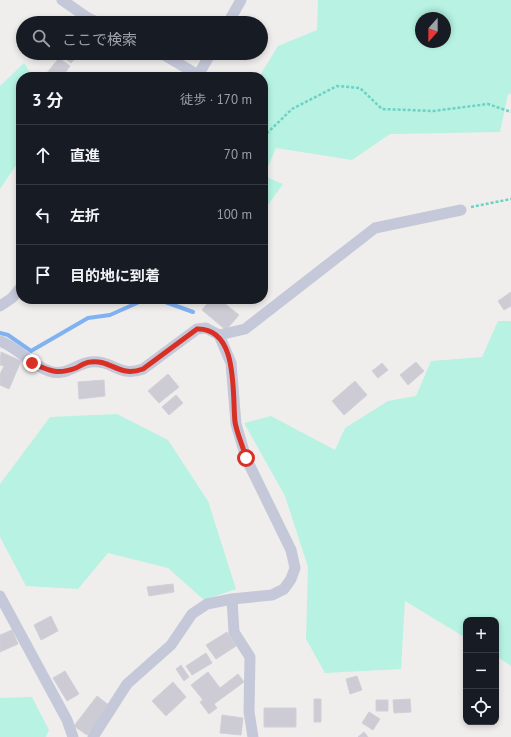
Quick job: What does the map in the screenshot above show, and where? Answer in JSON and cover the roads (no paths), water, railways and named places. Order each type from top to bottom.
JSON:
[{"type":"street","points":[[62,0],[85,16]]},
{"type":"street","points":[[232,16],[241,0]]},
{"type":"street","points":[[172,60],[192,72]]},
{"type":"street","points":[[200,72],[207,60]]},
{"type":"street","points":[[219,335],[245,329],[375,228],[460,210]]},
{"type":"street","points":[[0,306],[12,298],[16,293]]},
{"type":"street","points":[[0,341],[9,344],[32,363],[51,372],[65,372],[90,362],[106,363],[123,372],[133,373],[143,369],[197,329],[206,328],[219,335],[231,363],[236,424],[246,458],[291,550],[295,568],[291,579],[284,589],[272,595],[232,599],[207,604],[192,614],[171,645],[127,684],[93,737]]},
{"type":"street","points":[[0,596],[67,720],[73,737]]},
{"type":"street","points":[[232,599],[234,632],[250,657],[249,712],[253,737]]},
{"type":"waterway","points":[[0,333],[8,335],[31,351],[88,318],[110,315],[135,304]]},
{"type":"waterway","points":[[171,304],[193,312]]}]
